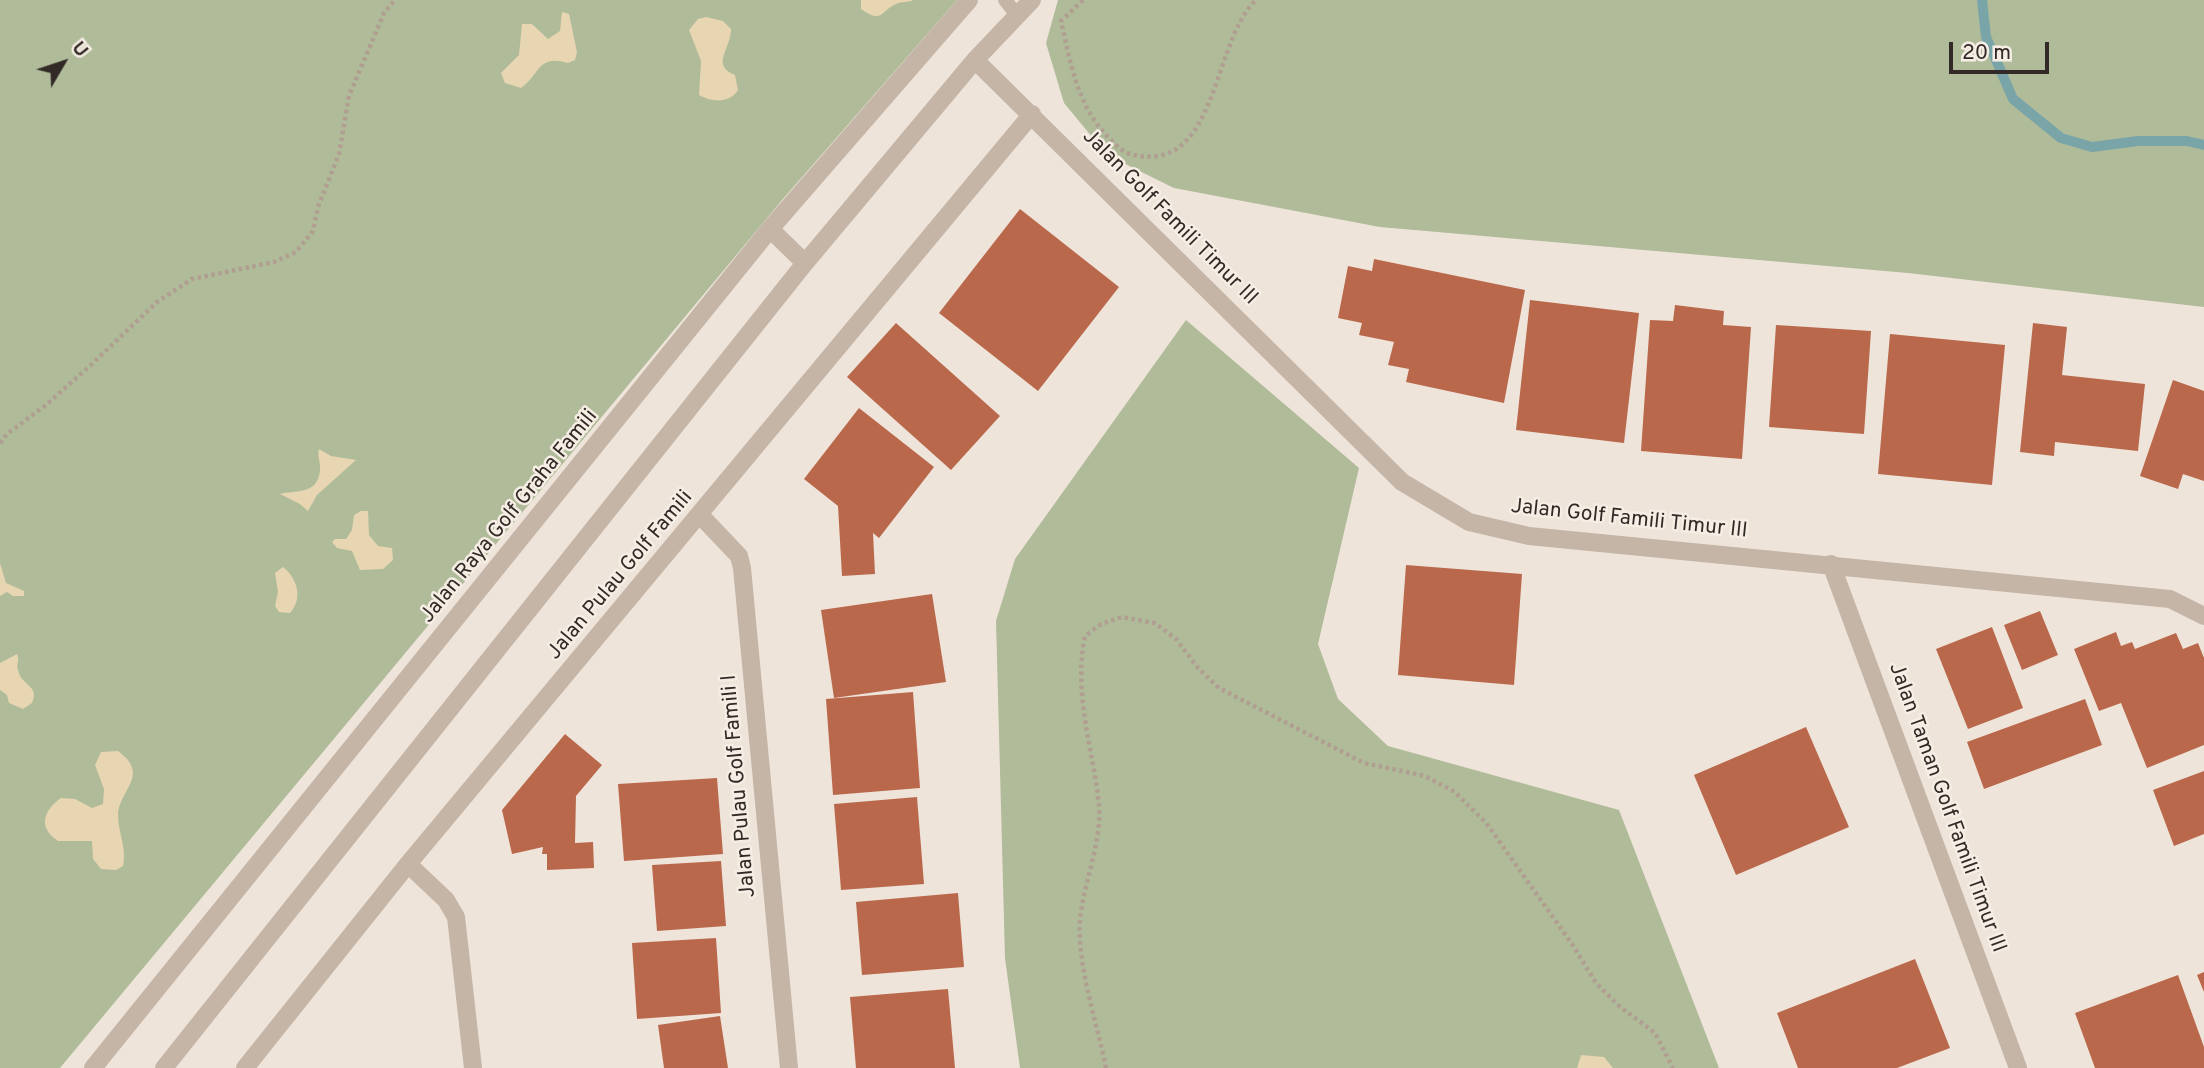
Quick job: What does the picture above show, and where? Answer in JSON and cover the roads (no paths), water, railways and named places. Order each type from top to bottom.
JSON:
[{"type":"street","name":"Jalan Raya Golf Graha Famili","points":[[93,1068],[770,229],[969,0]]},
{"type":"street","points":[[164,1068],[805,263],[975,60],[1032,0]]},
{"type":"street","name":"Jalan Golf Famili Timur III","points":[[975,60],[1402,482],[1469,522],[1529,536],[2170,598],[2204,615]]},
{"type":"street","name":"Jalan Pulau Golf Famili","points":[[246,1068],[408,863],[701,516],[1032,114]]},
{"type":"street","points":[[770,229],[805,263]]},
{"type":"street","name":"Jalan Pulau Golf Famili I","points":[[701,516],[739,556],[742,568],[789,1068]]},
{"type":"street","name":"Jalan Taman Golf Famili Timur III","points":[[1831,564],[2018,1068]]},
{"type":"street","points":[[408,863],[446,900],[456,917],[473,1068]]},
{"type":"lane","points":[[1005,0],[1017,15]]},
{"type":"waterway","points":[[1982,0],[1986,37],[2013,99],[2061,138],[2092,147],[2138,141],[2187,141],[2204,145]]}]
